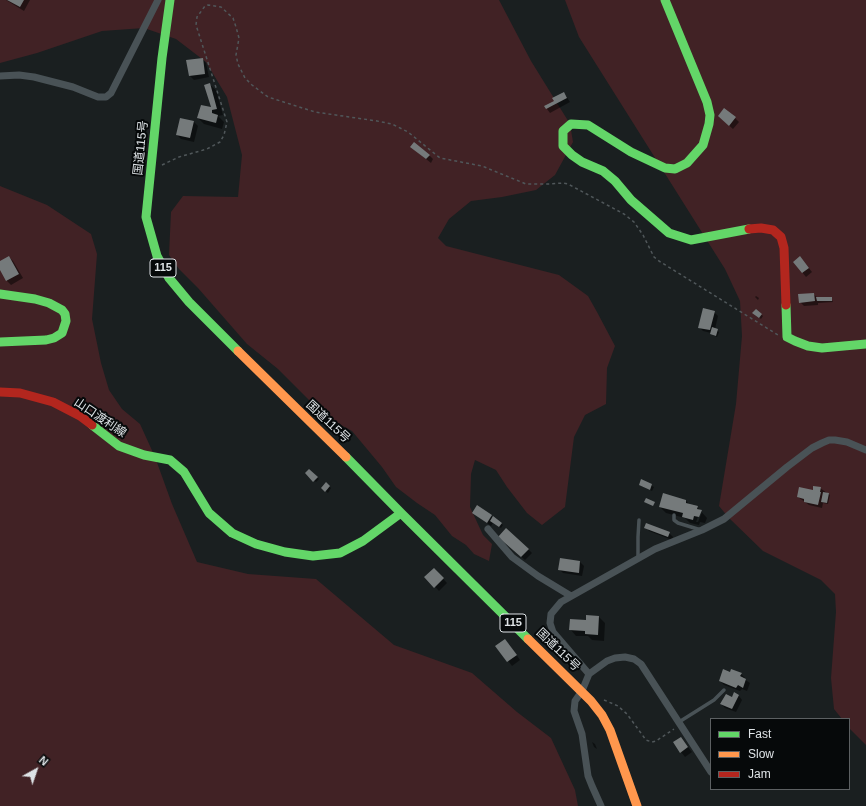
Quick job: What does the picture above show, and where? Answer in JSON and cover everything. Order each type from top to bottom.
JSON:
[{"type":"main road","name":"国道115号","points":[[170,0],[162,58],[146,217],[157,256],[169,278],[178,290],[298,411],[353,463],[401,513],[591,701],[602,715],[610,730],[637,806]]},
{"type":"main road","points":[[665,0],[707,102],[710,115],[710,124],[703,145],[687,163],[675,169],[665,168],[631,152],[607,136],[588,126],[571,124],[563,131],[563,146],[582,162],[603,172],[615,181],[631,200],[648,216],[670,233],[678,237],[691,240],[761,228],[773,230],[781,237],[784,248],[787,337],[808,346],[822,348],[866,344]]},
{"type":"main road","points":[[0,294],[35,298],[49,303],[62,310],[65,314],[66,321],[62,333],[54,338],[46,340],[0,342]]},
{"type":"main road","name":"山口渡利線","points":[[0,392],[20,393],[53,402],[80,416],[119,446],[144,455],[170,460],[184,472],[209,513],[232,534],[256,544],[285,552],[313,556],[340,553],[363,541],[401,513]]},
{"type":"street","points":[[0,76],[19,75],[34,77],[73,87],[98,97],[106,97],[111,93],[158,0]]},
{"type":"street","points":[[589,674],[553,632],[550,623],[551,614],[561,602],[655,549],[702,530],[724,519],[812,448],[822,443],[829,440],[835,440],[847,442],[866,450]]},
{"type":"street","points":[[488,529],[512,557],[538,576],[571,596]]},
{"type":"street","points":[[602,806],[588,776],[582,734],[574,711],[575,701],[582,691],[589,674],[607,661],[615,658],[624,657],[634,659],[641,664],[710,770]]},
{"type":"lane","points":[[674,514],[674,520],[678,523],[702,530]]},
{"type":"lane","points":[[638,558],[639,520]]},
{"type":"lane","points":[[680,724],[714,700],[724,690]]},
{"type":"path","points":[[151,169],[179,157],[207,149],[220,142],[224,135],[228,122],[196,25],[197,17],[205,6],[208,4],[221,7],[233,18],[239,38],[236,55],[238,64],[245,78],[268,97],[316,112],[377,120],[392,124],[408,132],[440,158],[482,166],[526,184],[550,184],[563,182],[568,184],[624,214],[634,222],[643,235],[654,257],[659,261],[782,338],[787,337]]},
{"type":"path","points":[[591,701],[598,698],[618,706],[627,714],[646,740],[652,742],[656,742],[680,724]]},
{"type":"shaded area","points":[[0,0],[499,0],[531,61],[570,124],[573,142],[555,175],[536,190],[502,197],[471,201],[449,219],[438,238],[446,246],[559,275],[588,296],[615,346],[607,368],[606,404],[585,415],[574,437],[565,507],[542,525],[527,513],[496,470],[475,460],[471,474],[470,507],[483,535],[492,544],[489,561],[474,554],[466,545],[452,536],[435,515],[396,487],[382,467],[352,431],[326,417],[278,369],[247,344],[198,288],[179,269],[169,255],[171,212],[183,196],[238,197],[242,155],[227,97],[206,62],[176,39],[144,28],[102,31],[37,53],[0,63]]},
{"type":"shaded area","points":[[565,0],[866,0],[866,745],[850,729],[850,718],[841,718],[834,709],[831,678],[836,612],[835,594],[821,580],[763,551],[729,518],[719,506],[736,404],[742,336],[740,301],[725,269],[579,37]]},
{"type":"shaded area","points":[[0,186],[47,205],[91,234],[97,254],[92,319],[101,363],[109,390],[122,409],[140,424],[155,457],[172,504],[197,562],[248,574],[316,579],[394,645],[472,673],[517,712],[551,738],[575,790],[578,806],[0,806]]},
{"type":"building","points":[[7,0],[24,0],[20,7]]},
{"type":"building","points":[[203,58],[205,74],[189,76],[186,60]]},
{"type":"building","points":[[210,83],[217,109],[212,110],[212,113],[218,115],[216,123],[197,118],[201,105],[211,107],[204,85]]},
{"type":"building","points":[[564,92],[567,98],[546,109],[544,106],[554,101],[552,98]]},
{"type":"building","points":[[724,108],[736,117],[729,126],[718,116]]},
{"type":"building","points":[[180,118],[194,121],[190,138],[176,135]]},
{"type":"building","points":[[414,142],[430,155],[426,159],[410,147]]},
{"type":"building","points":[[9,256],[19,274],[6,281],[0,270],[0,261]]},
{"type":"building","points":[[800,256],[809,268],[802,273],[793,262]]},
{"type":"building","points":[[814,293],[815,301],[799,303],[798,294]]},
{"type":"building","points":[[816,297],[832,297],[832,301],[817,301]]},
{"type":"building","points":[[703,308],[715,311],[710,330],[698,328]]},
{"type":"building","points":[[756,309],[762,314],[759,318],[752,313]]},
{"type":"building","points":[[712,327],[718,329],[716,336],[710,334]]},
{"type":"building","points":[[309,469],[318,477],[313,482],[305,473]]},
{"type":"building","points":[[641,479],[652,484],[650,490],[639,485]]},
{"type":"building","points":[[326,482],[330,486],[325,492],[321,488]]},
{"type":"building","points":[[813,486],[821,487],[818,505],[804,502],[804,499],[797,497],[799,487],[813,490]]},
{"type":"building","points":[[823,492],[829,493],[827,503],[821,502]]},
{"type":"building","points":[[663,493],[686,500],[686,503],[698,506],[697,509],[702,510],[699,517],[694,516],[693,520],[682,517],[683,513],[659,507]]},
{"type":"building","points":[[646,498],[655,502],[653,506],[644,502]]},
{"type":"building","points":[[477,505],[492,515],[487,523],[472,513]]},
{"type":"building","points":[[493,516],[502,523],[499,527],[490,521]]},
{"type":"building","points":[[646,523],[670,532],[668,537],[644,528]]},
{"type":"building","points":[[506,528],[529,549],[521,557],[498,537]]},
{"type":"building","points":[[560,558],[580,561],[579,573],[558,570]]},
{"type":"building","points":[[434,568],[444,578],[434,588],[424,577]]},
{"type":"building","points":[[586,615],[599,616],[598,635],[585,634],[585,631],[569,630],[570,619],[586,620]]},
{"type":"building","points":[[505,639],[517,655],[507,662],[495,646]]},
{"type":"building","points":[[723,669],[730,672],[731,669],[742,673],[740,676],[746,679],[743,688],[738,685],[736,688],[719,681]]},
{"type":"building","points":[[734,692],[739,695],[732,709],[720,704],[726,694],[732,697]]},
{"type":"building","points":[[681,737],[688,747],[680,753],[673,742]]},
{"type":"traffic: fast","points":[[170,0],[162,58],[146,217],[157,256],[169,278],[189,302],[238,351]]},
{"type":"traffic: fast","points":[[665,0],[707,102],[710,115],[703,145],[687,163],[675,169],[665,168],[631,152],[588,125],[571,124],[563,131],[563,146],[582,162],[603,171],[615,181],[631,200],[669,233],[691,240],[749,229]]},
{"type":"traffic: fast","points":[[0,294],[35,299],[49,303],[62,310],[65,314],[66,321],[62,333],[54,338],[46,340],[0,342]]},
{"type":"traffic: fast","points":[[786,305],[787,337],[795,341],[808,346],[822,348],[866,344]]},
{"type":"traffic: fast","points":[[92,425],[119,446],[144,455],[170,460],[184,472],[209,513],[232,533],[256,544],[285,552],[313,556],[340,553],[363,541],[401,513]]},
{"type":"traffic: fast","points":[[346,457],[528,639]]},
{"type":"traffic: slow","points":[[238,351],[346,457]]},
{"type":"traffic: slow","points":[[528,639],[591,701],[602,715],[610,730],[637,806]]},
{"type":"traffic: jam","points":[[749,229],[761,228],[773,230],[781,237],[784,248],[786,305]]},
{"type":"traffic: jam","points":[[0,392],[20,393],[53,402],[80,416],[92,425]]}]
